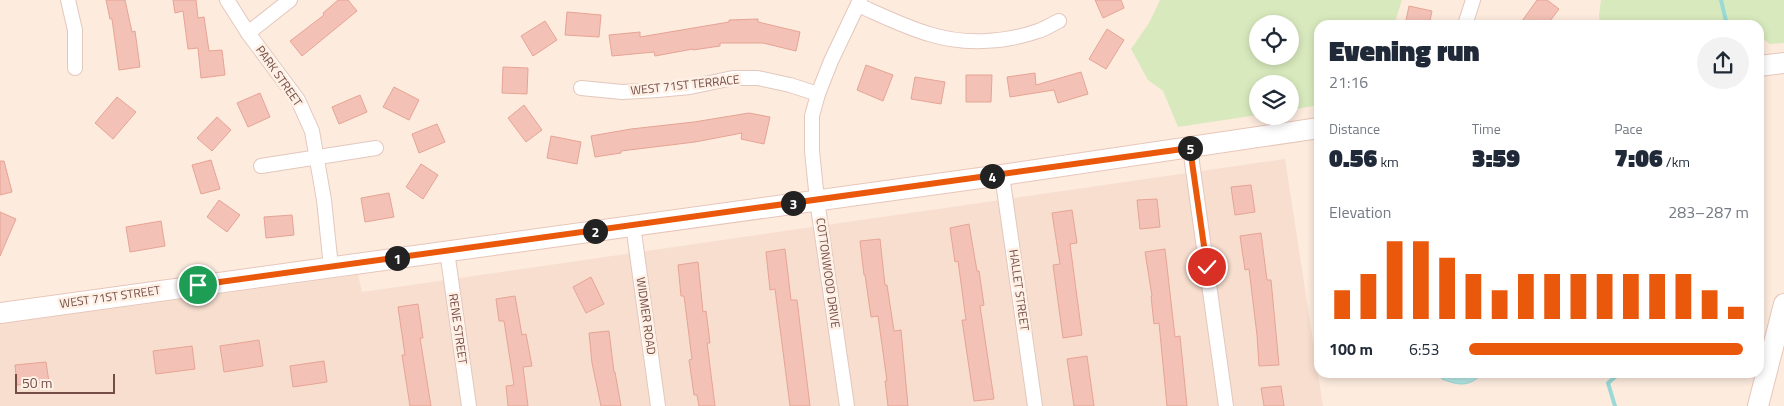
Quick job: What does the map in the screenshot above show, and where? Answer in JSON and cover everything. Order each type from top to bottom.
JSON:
[{"type":"street","points":[[68,0],[75,30],[75,68]]},
{"type":"street","name":"PARK STREET","points":[[227,0],[248,33],[298,100],[312,131],[324,200],[330,267]]},
{"type":"street","points":[[248,33],[290,0]]},
{"type":"street","points":[[1467,20],[1473,0]]},
{"type":"street","points":[[859,3],[928,34],[952,40],[978,41],[1007,38],[1038,31],[1059,21]]},
{"type":"street","name":"COTTONWOOD DRIVE","points":[[847,406],[817,200],[812,151],[812,116],[818,94],[831,61],[859,3]]},
{"type":"street","points":[[1764,65],[1784,63]]},
{"type":"street","name":"WEST 71ST TERRACE","points":[[580,88],[622,92],[658,90],[690,87],[733,78],[750,78],[790,85],[818,94]]},
{"type":"street","name":"WEST 71ST STREET","points":[[0,313],[1002,175],[1314,129]]},
{"type":"street","points":[[261,166],[376,148]]},
{"type":"street","points":[[1190,148],[1226,406]]},
{"type":"street","name":"HALLET STREET","points":[[1002,175],[1035,406]]},
{"type":"street","name":"WIDMER ROAD","points":[[633,225],[658,406]]},
{"type":"street","name":"RENE STREET","points":[[447,252],[469,406]]},
{"type":"street","points":[[1758,406],[1784,304]]},
{"type":"shaded area","points":[[1285,159],[1314,348],[1314,378],[1319,378],[1323,406],[0,406],[0,324],[358,275],[362,292]]},
{"type":"green space","points":[[1160,0],[1402,0],[1396,20],[1314,20],[1314,106],[1299,108],[1299,75],[1249,75],[1249,116],[1178,127],[1163,91],[1148,80],[1131,49],[1149,23]]},
{"type":"green space","points":[[1601,0],[1784,0],[1784,43],[1770,44],[1764,40],[1764,20],[1600,20]]},
{"type":"water","points":[[1442,378],[1478,378],[1464,384]]},
{"type":"building","points":[[106,0],[125,0],[132,32],[135,31],[140,67],[119,70],[112,19],[110,19]]},
{"type":"building","points":[[173,0],[196,0],[198,18],[204,17],[209,51],[222,50],[225,75],[201,78],[198,48],[188,49],[183,11],[175,13]]},
{"type":"building","points":[[338,0],[348,0],[357,11],[302,56],[290,41],[324,15],[323,13]]},
{"type":"building","points":[[1095,0],[1121,0],[1124,8],[1103,18]]},
{"type":"building","points":[[1537,0],[1547,0],[1559,9],[1551,20],[1523,20]]},
{"type":"building","points":[[1409,6],[1432,11],[1430,20],[1406,20]]},
{"type":"building","points":[[567,12],[601,15],[599,37],[565,35]]},
{"type":"building","points":[[758,19],[758,22],[800,32],[796,51],[763,43],[720,43],[720,46],[655,56],[654,52],[612,56],[609,35],[640,32],[640,37],[729,22],[729,20]]},
{"type":"building","points":[[545,21],[557,40],[533,56],[521,36]]},
{"type":"building","points":[[1107,29],[1124,40],[1106,69],[1089,59]]},
{"type":"building","points":[[866,65],[893,75],[883,101],[857,90]]},
{"type":"building","points":[[503,67],[528,68],[527,94],[502,93]]},
{"type":"building","points":[[1081,72],[1088,94],[1058,103],[1054,90],[1010,97],[1007,77],[1035,73],[1036,85]]},
{"type":"building","points":[[966,75],[992,75],[991,102],[966,102]]},
{"type":"building","points":[[915,77],[945,82],[941,104],[911,99]]},
{"type":"building","points":[[394,87],[419,100],[409,120],[383,107]]},
{"type":"building","points":[[260,93],[270,117],[248,127],[237,103]]},
{"type":"building","points":[[360,95],[367,112],[339,124],[332,107]]},
{"type":"building","points":[[117,97],[136,112],[113,139],[95,123]]},
{"type":"building","points":[[524,105],[542,130],[526,142],[508,118]]},
{"type":"building","points":[[749,113],[770,117],[764,144],[741,139],[742,133],[695,142],[621,151],[621,153],[595,157],[591,136]]},
{"type":"building","points":[[217,117],[231,130],[212,151],[197,138]]},
{"type":"building","points":[[437,124],[445,142],[419,153],[412,134]]},
{"type":"building","points":[[551,136],[581,142],[577,164],[547,158]]},
{"type":"building","points":[[211,160],[220,189],[201,194],[192,165]]},
{"type":"building","points":[[0,161],[4,161],[12,192],[0,195]]},
{"type":"building","points":[[421,164],[438,175],[423,199],[406,187]]},
{"type":"building","points":[[1251,185],[1255,212],[1235,215],[1231,187]]},
{"type":"building","points":[[389,193],[394,217],[365,222],[361,198]]},
{"type":"building","points":[[1157,199],[1160,227],[1140,229],[1137,200]]},
{"type":"building","points":[[219,200],[240,215],[227,232],[207,217]]},
{"type":"building","points":[[1072,210],[1077,243],[1070,244],[1082,335],[1063,338],[1053,265],[1060,264],[1052,213]]},
{"type":"building","points":[[0,212],[16,219],[0,256]]},
{"type":"building","points":[[292,215],[294,235],[266,238],[264,217]]},
{"type":"building","points":[[161,221],[165,246],[130,252],[126,227]]},
{"type":"building","points":[[969,224],[984,305],[980,306],[994,399],[974,401],[962,320],[966,320],[958,261],[955,262],[950,228]]},
{"type":"building","points":[[1261,233],[1267,280],[1271,280],[1279,365],[1259,366],[1249,269],[1245,270],[1240,236]]},
{"type":"building","points":[[880,239],[885,285],[887,285],[894,331],[901,330],[908,406],[888,406],[885,381],[887,381],[878,316],[871,317],[860,241]]},
{"type":"building","points":[[785,249],[791,300],[797,300],[810,406],[790,406],[775,289],[770,290],[766,252]]},
{"type":"building","points":[[1165,249],[1175,337],[1180,336],[1187,406],[1167,406],[1159,323],[1154,324],[1145,252]]},
{"type":"building","points":[[698,262],[703,312],[706,311],[710,343],[707,343],[715,406],[699,406],[697,395],[694,395],[689,360],[692,359],[684,296],[681,296],[678,265]]},
{"type":"building","points":[[591,277],[604,304],[586,313],[573,287]]},
{"type":"building","points":[[515,296],[522,335],[526,334],[532,366],[523,367],[528,406],[508,406],[506,386],[514,385],[504,321],[499,321],[496,299]]},
{"type":"building","points":[[418,304],[423,338],[420,338],[431,406],[410,406],[402,355],[405,355],[398,307]]},
{"type":"building","points":[[609,331],[614,372],[621,406],[601,406],[592,363],[589,333]]},
{"type":"building","points":[[259,340],[263,366],[224,372],[220,346]]},
{"type":"building","points":[[192,346],[195,369],[156,374],[153,351]]},
{"type":"building","points":[[1087,356],[1094,406],[1074,406],[1067,359]]},
{"type":"building","points":[[324,361],[327,382],[293,387],[290,366]]},
{"type":"building","points":[[46,362],[49,382],[17,385],[15,365]]},
{"type":"building","points":[[1281,386],[1284,406],[1264,406],[1261,388]]},
{"type":"waterway","points":[[1721,0],[1726,20]]},
{"type":"waterway","points":[[1614,378],[1608,383],[1615,406]]},
{"type":"route","points":[[198,285],[1190,148],[1207,267]]}]
